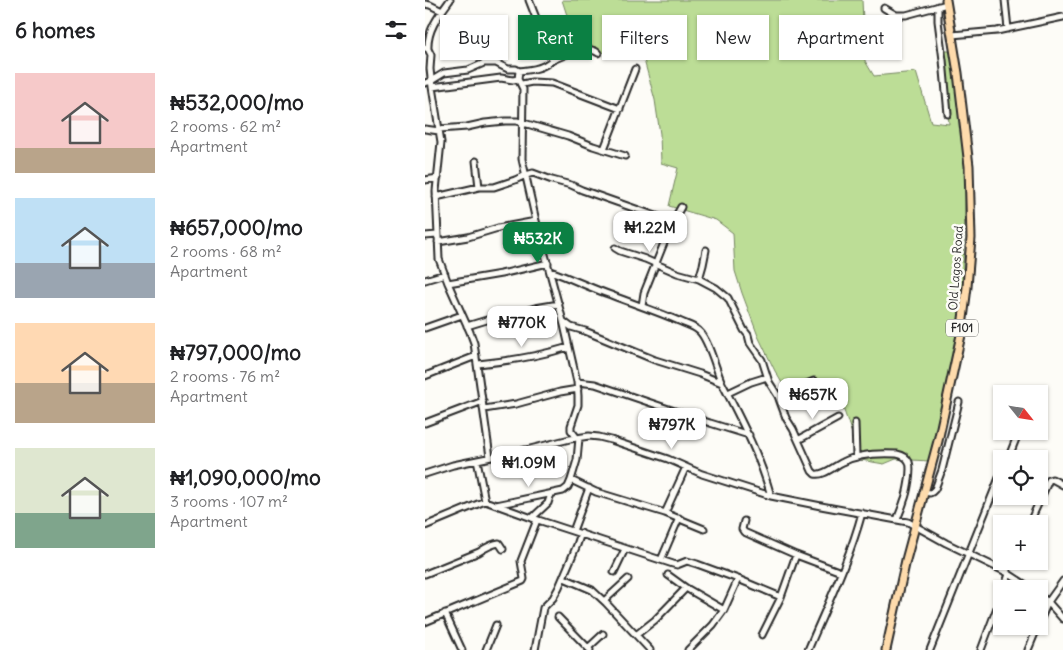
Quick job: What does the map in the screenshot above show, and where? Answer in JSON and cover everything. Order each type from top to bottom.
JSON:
[{"type":"main road","name":"Old Lagos Road","points":[[885,650],[923,492],[938,441],[961,335],[967,287],[971,238],[969,166],[962,98],[947,2]]},
{"type":"street","points":[[450,0],[430,32],[427,49],[431,55],[429,84],[441,142],[436,197],[439,259],[474,343],[490,457]]},
{"type":"street","points":[[529,0],[535,15]]},
{"type":"street","points":[[1005,0],[1008,28]]},
{"type":"street","points":[[884,8],[896,15],[906,15],[947,2]]},
{"type":"street","points":[[425,4],[442,11]]},
{"type":"street","points":[[938,6],[948,114]]},
{"type":"street","points":[[952,35],[993,32],[1063,17]]},
{"type":"street","points":[[592,50],[598,53]]},
{"type":"street","points":[[429,84],[444,73],[468,70],[484,63],[516,69],[519,72],[541,67],[552,60]]},
{"type":"street","points":[[604,149],[635,69]]},
{"type":"street","points":[[496,505],[563,491],[568,487],[577,460],[578,438],[571,430],[571,426],[578,406],[577,382],[522,159],[523,89],[518,79],[519,72]]},
{"type":"street","points":[[429,84],[501,78],[518,79]]},
{"type":"street","points":[[522,84],[532,82],[552,83],[620,109]]},
{"type":"street","points":[[425,129],[461,128],[505,121],[522,122],[625,156]]},
{"type":"street","points":[[476,161],[479,187]]},
{"type":"street","points":[[436,197],[479,187],[494,187],[533,174],[565,183],[673,222]]},
{"type":"street","points":[[425,180],[437,178]]},
{"type":"street","points":[[642,306],[644,293],[681,207]]},
{"type":"street","points":[[438,242],[536,221]]},
{"type":"street","points":[[425,236],[437,235]]},
{"type":"street","points":[[615,248],[645,258],[677,273],[699,279],[716,288],[728,298],[743,330],[748,335],[750,343],[762,360],[771,386],[778,396],[786,418],[815,474],[821,474],[856,456],[897,454],[906,458],[910,470],[905,500],[897,520]]},
{"type":"street","points":[[699,279],[706,250]]},
{"type":"street","points":[[448,283],[501,274],[548,263]]},
{"type":"street","points":[[550,271],[655,311],[701,332],[722,384],[749,436],[764,471],[771,496]]},
{"type":"street","points":[[425,280],[445,274]]},
{"type":"street","points":[[467,326],[535,308],[559,304]]},
{"type":"street","points":[[425,328],[462,315]]},
{"type":"street","points":[[563,321],[571,327],[722,384]]},
{"type":"street","points":[[565,330],[571,327]]},
{"type":"street","points":[[478,364],[511,361],[569,347]]},
{"type":"street","points":[[425,376],[476,356]]},
{"type":"street","points":[[713,379],[719,376]]},
{"type":"street","points":[[728,393],[767,377]]},
{"type":"street","points":[[778,396],[814,381]]},
{"type":"street","points":[[577,382],[595,384],[749,436]]},
{"type":"street","points":[[483,409],[517,404],[559,392],[578,390]]},
{"type":"street","points":[[425,424],[483,401]]},
{"type":"street","points":[[923,492],[933,492],[938,483],[959,402]]},
{"type":"street","points":[[798,440],[838,418]]},
{"type":"street","points":[[855,424],[856,456]]},
{"type":"street","points":[[425,474],[453,465],[589,436],[611,440],[668,459],[736,486],[771,496],[908,522],[1018,580]]},
{"type":"street","points":[[477,460],[485,501]]},
{"type":"street","points":[[665,513],[686,467]]},
{"type":"street","points":[[571,480],[625,501],[679,518],[704,529]]},
{"type":"street","points":[[1033,515],[1049,480],[1055,480],[1063,485]]},
{"type":"street","points":[[573,531],[589,488]]},
{"type":"street","points":[[425,622],[523,581],[521,561],[535,519],[548,502],[551,494]]},
{"type":"street","points":[[931,650],[993,494]]},
{"type":"street","points":[[425,526],[485,501],[677,565],[687,561],[781,597]]},
{"type":"street","points":[[808,650],[841,572],[862,513]]},
{"type":"street","points":[[661,560],[679,518]]},
{"type":"street","points":[[744,521],[742,531],[796,555],[841,572]]},
{"type":"street","points":[[535,650],[543,608],[553,598],[564,578],[581,533]]},
{"type":"street","points":[[425,574],[498,543],[503,549]]},
{"type":"street","points":[[614,572],[625,549]]},
{"type":"street","points":[[762,635],[781,597],[796,555]]},
{"type":"street","points":[[1006,580],[1009,570]]},
{"type":"street","points":[[668,575],[685,588],[725,610]]},
{"type":"street","points":[[564,578],[593,590],[650,650]]},
{"type":"street","points":[[604,601],[628,579]]},
{"type":"street","points":[[688,650],[725,610],[738,579]]},
{"type":"street","points":[[1063,581],[1048,602],[1063,619]]},
{"type":"street","points":[[637,635],[655,620],[685,588]]},
{"type":"street","points":[[445,613],[462,650]]},
{"type":"street","points":[[559,617],[589,649],[603,634]]},
{"type":"street","points":[[981,650],[993,618]]},
{"type":"street","points":[[486,650],[495,625]]},
{"type":"street","points":[[1028,650],[1034,635]]},
{"type":"green space","points":[[562,0],[862,0],[863,15],[779,15],[779,60],[865,60],[874,76],[916,72],[931,122],[949,124],[943,51],[951,51],[964,126],[966,179],[962,294],[952,361],[929,461],[896,459],[884,464],[861,460],[840,399],[829,383],[795,398],[782,383],[758,336],[735,271],[733,233],[716,220],[669,206],[678,168],[661,163],[660,134],[655,100],[644,60],[687,60],[687,15],[602,15],[602,53],[593,53],[592,15],[567,15]]}]
